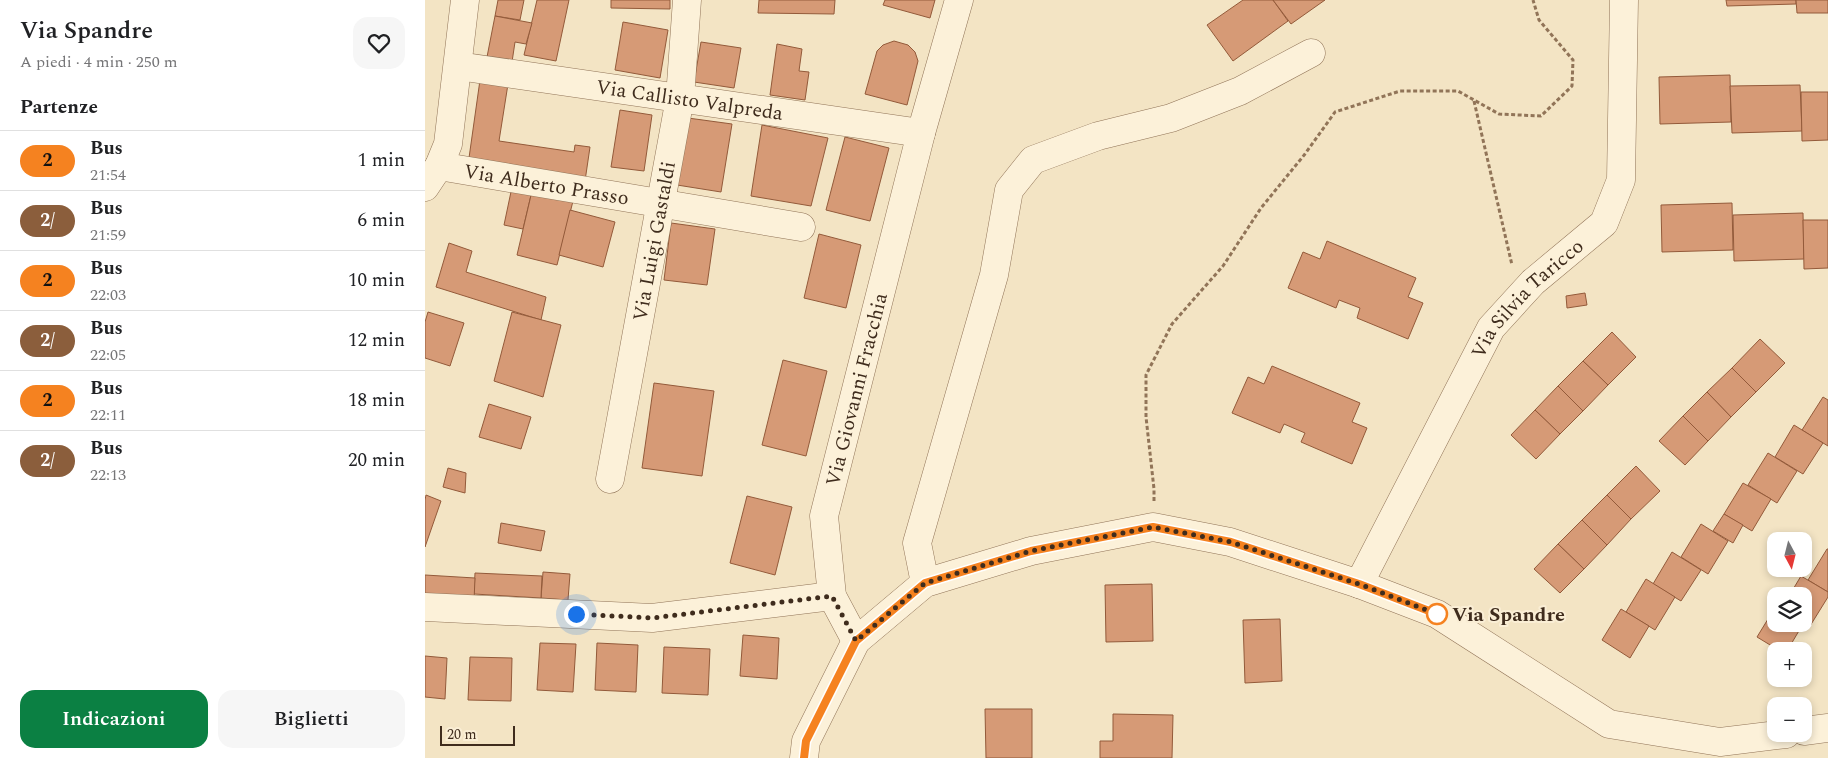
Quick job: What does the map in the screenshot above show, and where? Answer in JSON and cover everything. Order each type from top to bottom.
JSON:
[{"type":"street","points":[[429,166],[448,144],[465,0]]},
{"type":"street","name":"Via Luigi Gastaldi","points":[[610,479],[680,98],[687,0]]},
{"type":"street","name":"Via Giovanni Fracchia","points":[[856,641],[832,596],[824,516],[921,133],[959,0]]},
{"type":"street","name":"Via Silvia Taricco","points":[[1359,584],[1491,328],[1533,282],[1604,223],[1621,180],[1624,0]]},
{"type":"street","points":[[925,583],[917,543],[994,275],[1009,190],[1033,160],[1098,136],[1171,118],[1240,91],[1311,53]]},
{"type":"street","name":"Via Callisto Valpreda","points":[[458,66],[921,133]]},
{"type":"street","name":"Via Alberto Prasso","points":[[429,166],[661,202],[801,227]]},
{"type":"street","points":[[804,758],[806,741],[856,641],[925,583],[1031,551],[1153,527],[1231,542],[1359,584],[1437,614],[1609,724],[1720,742],[1767,736]]},
{"type":"street","points":[[425,607],[652,618],[832,596]]},
{"type":"street","points":[[1812,730],[1828,728]]},
{"type":"path","points":[[1153,527],[1154,489],[1145,417],[1146,375],[1172,324],[1223,266],[1261,208],[1305,154],[1335,112],[1399,91],[1458,91],[1499,114],[1541,116],[1572,86],[1573,60],[1539,20],[1533,0]]},
{"type":"path","points":[[1474,100],[1519,297]]},
{"type":"building","points":[[498,0],[524,0],[520,20],[495,16]]},
{"type":"building","points":[[537,0],[569,0],[556,61],[524,55]]},
{"type":"building","points":[[611,0],[670,0],[670,9],[611,8]]},
{"type":"building","points":[[759,0],[835,0],[834,14],[758,13]]},
{"type":"building","points":[[885,0],[935,0],[930,18],[883,5]]},
{"type":"building","points":[[1243,0],[1273,0],[1288,21],[1233,61],[1207,25]]},
{"type":"building","points":[[1273,0],[1325,0],[1291,24]]},
{"type":"building","points":[[1726,0],[1796,0],[1796,4],[1727,6]]},
{"type":"building","points":[[1796,0],[1828,0],[1828,13],[1797,13]]},
{"type":"building","points":[[495,16],[532,23],[526,44],[515,42],[512,62],[487,57]]},
{"type":"building","points":[[623,22],[668,30],[660,78],[615,70]]},
{"type":"building","points":[[894,41],[908,45],[915,52],[918,61],[907,105],[865,94],[877,51],[883,45]]},
{"type":"building","points":[[701,42],[741,48],[734,88],[694,82]]},
{"type":"building","points":[[777,44],[802,49],[799,71],[809,72],[805,100],[770,95]]},
{"type":"building","points":[[1730,75],[1731,122],[1660,124],[1659,77]]},
{"type":"building","points":[[480,80],[508,84],[499,141],[574,152],[575,145],[590,147],[585,181],[468,165]]},
{"type":"building","points":[[1800,85],[1802,131],[1732,133],[1730,86]]},
{"type":"building","points":[[1801,92],[1828,92],[1828,140],[1802,141]]},
{"type":"building","points":[[620,110],[652,115],[644,171],[611,167]]},
{"type":"building","points":[[688,118],[732,124],[721,192],[677,185]]},
{"type":"building","points":[[762,125],[828,138],[811,206],[751,196]]},
{"type":"building","points":[[845,137],[889,148],[870,221],[826,210]]},
{"type":"building","points":[[512,187],[532,191],[523,229],[504,225]]},
{"type":"building","points":[[532,191],[573,201],[557,265],[517,255]]},
{"type":"building","points":[[1732,203],[1733,250],[1662,252],[1661,205]]},
{"type":"building","points":[[570,210],[615,222],[603,267],[559,255]]},
{"type":"building","points":[[1803,213],[1804,259],[1734,261],[1733,215]]},
{"type":"building","points":[[1803,220],[1828,220],[1828,268],[1804,269]]},
{"type":"building","points":[[671,223],[715,229],[707,285],[664,280]]},
{"type":"building","points":[[819,234],[861,245],[846,308],[804,298]]},
{"type":"building","points":[[1327,241],[1416,278],[1408,297],[1423,303],[1408,339],[1357,318],[1360,308],[1339,300],[1336,308],[1288,288],[1303,252],[1320,259]]},
{"type":"building","points":[[449,243],[472,251],[466,272],[546,297],[541,320],[436,287]]},
{"type":"building","points":[[1585,293],[1587,305],[1567,308],[1566,296]]},
{"type":"building","points":[[428,312],[464,323],[450,366],[425,358],[425,322]]},
{"type":"building","points":[[512,312],[561,325],[543,397],[494,381]]},
{"type":"building","points":[[1612,332],[1636,357],[1608,385],[1583,361]]},
{"type":"building","points":[[1760,339],[1785,363],[1756,392],[1732,368]]},
{"type":"building","points":[[783,360],[827,371],[806,456],[762,445]]},
{"type":"building","points":[[1583,361],[1608,385],[1583,411],[1558,386]]},
{"type":"building","points":[[1272,366],[1360,403],[1352,422],[1367,428],[1352,464],[1301,442],[1305,433],[1284,424],[1280,433],[1232,413],[1248,377],[1264,384]]},
{"type":"building","points":[[1732,368],[1756,392],[1731,417],[1707,392]]},
{"type":"building","points":[[654,383],[714,391],[702,476],[642,468]]},
{"type":"building","points":[[1558,386],[1583,411],[1560,434],[1535,410]]},
{"type":"building","points":[[1707,392],[1731,417],[1708,441],[1683,416]]},
{"type":"building","points":[[1823,397],[1828,400],[1828,446],[1802,430]]},
{"type":"building","points":[[489,404],[531,417],[521,449],[479,437]]},
{"type":"building","points":[[1535,410],[1560,434],[1536,459],[1511,435]]},
{"type":"building","points":[[1683,416],[1708,441],[1685,465],[1659,441]]},
{"type":"building","points":[[1794,425],[1823,443],[1803,474],[1775,457]]},
{"type":"building","points":[[1768,453],[1797,471],[1777,503],[1748,485]]},
{"type":"building","points":[[1636,466],[1660,491],[1631,519],[1607,495]]},
{"type":"building","points":[[448,468],[466,473],[465,493],[443,487]]},
{"type":"building","points":[[1743,483],[1771,499],[1752,531],[1724,514]]},
{"type":"building","points":[[426,495],[441,501],[425,547],[425,500]]},
{"type":"building","points":[[1607,495],[1631,519],[1607,545],[1582,520]]},
{"type":"building","points":[[747,496],[792,507],[775,575],[730,563]]},
{"type":"building","points":[[1724,514],[1743,525],[1733,543],[1713,531]]},
{"type":"building","points":[[1582,520],[1607,545],[1584,569],[1558,544]]},
{"type":"building","points":[[501,523],[545,531],[541,551],[498,543]]},
{"type":"building","points":[[1701,524],[1728,541],[1708,574],[1681,557]]},
{"type":"building","points":[[1558,544],[1584,569],[1560,593],[1534,569]]},
{"type":"building","points":[[1828,549],[1828,592],[1808,580],[1813,578],[1813,572]]},
{"type":"building","points":[[1672,552],[1701,570],[1681,601],[1653,584]]},
{"type":"building","points":[[543,572],[570,574],[568,600],[541,598]]},
{"type":"building","points":[[475,573],[542,576],[541,598],[474,594]]},
{"type":"building","points":[[425,575],[475,578],[474,601],[425,597]]},
{"type":"building","points":[[1800,578],[1804,578],[1828,592],[1828,597],[1812,623],[1812,587],[1794,587]]},
{"type":"building","points":[[1646,579],[1675,597],[1655,630],[1626,612]]},
{"type":"building","points":[[1152,584],[1153,641],[1106,642],[1105,585]]},
{"type":"building","points":[[1621,609],[1649,626],[1630,658],[1602,640]]},
{"type":"building","points":[[1280,619],[1282,681],[1245,683],[1243,620]]},
{"type":"building","points":[[1767,621],[1767,632],[1798,632],[1792,642],[1767,643],[1757,637]]},
{"type":"building","points":[[743,635],[779,638],[777,679],[740,676]]},
{"type":"building","points":[[540,643],[576,644],[573,692],[537,690]]},
{"type":"building","points":[[597,643],[638,645],[636,692],[595,690]]},
{"type":"building","points":[[664,647],[710,649],[708,695],[662,693]]},
{"type":"building","points":[[425,656],[447,658],[445,699],[425,697]]},
{"type":"building","points":[[470,657],[512,658],[511,701],[468,700]]},
{"type":"building","points":[[985,709],[1032,709],[1032,758],[986,758]]},
{"type":"building","points":[[1113,714],[1173,715],[1172,758],[1100,758],[1100,741],[1113,741]]},
{"type":"bus line","name":"2","points":[[804,758],[806,741],[856,641],[925,583],[1031,551],[1153,527],[1231,542],[1359,584],[1437,614]]},
{"type":"place","name":"Via Spandre","points":[[1437,614]]},
{"type":"route","points":[[576,614],[652,618],[832,596],[856,641],[925,583],[1031,551],[1153,527],[1231,542],[1359,584],[1437,614]]}]
